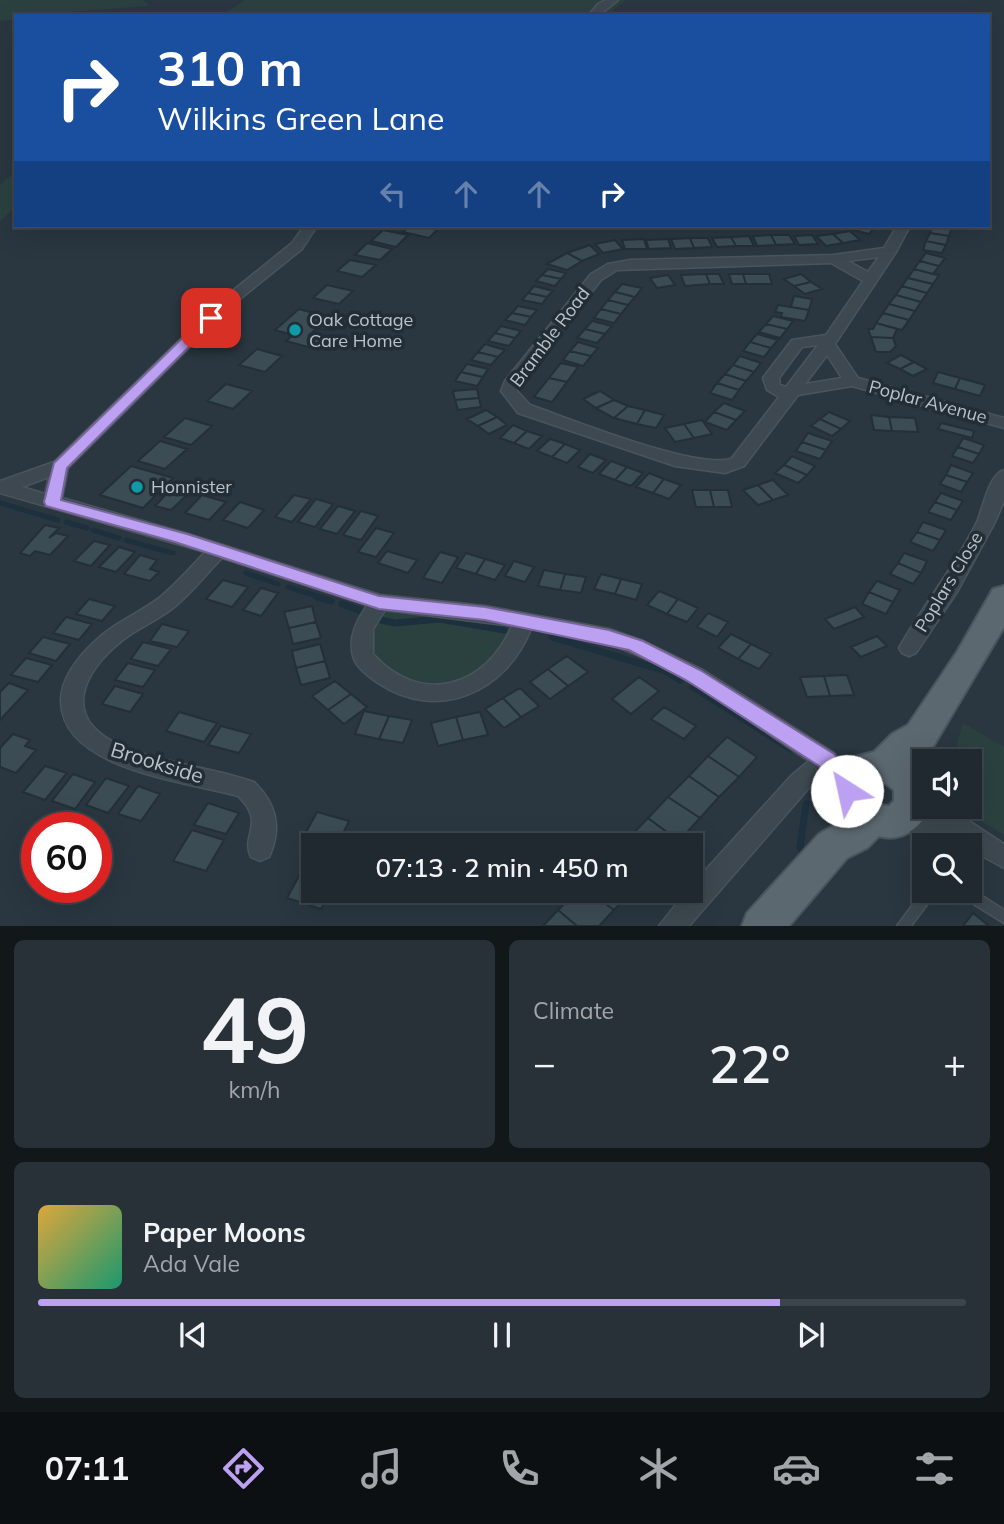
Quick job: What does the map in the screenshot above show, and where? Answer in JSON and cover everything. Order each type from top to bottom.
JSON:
[{"type":"main road","points":[[762,926],[833,846],[853,836],[883,790],[922,750],[921,735],[969,662],[1004,597]]},
{"type":"street","points":[[595,14],[601,6],[613,0]]},
{"type":"street","points":[[2,487],[60,466],[225,304],[297,246],[309,228]]},
{"type":"street","name":"Bramble Road","points":[[889,253],[834,259],[630,264],[612,267],[596,277],[511,383],[509,391],[524,409],[681,462],[725,468],[738,462],[792,393],[889,253],[902,228]]},
{"type":"street","points":[[834,259],[870,279]]},
{"type":"street","points":[[792,393],[773,387],[771,378],[797,343],[828,341]]},
{"type":"street","name":"Poplar Avenue","points":[[828,341],[852,381]]},
{"type":"street","name":"Poplar Avenue","points":[[792,393],[852,381],[1004,423]]},
{"type":"street","points":[[52,502],[60,466]]},
{"type":"street","name":"Poplars Close","points":[[909,648],[959,574],[996,500],[1004,476]]},
{"type":"street","points":[[2,487],[181,538],[217,552],[379,602],[485,613],[609,637],[636,646],[693,675],[883,790],[946,833]]},
{"type":"street","name":"Brookside","points":[[217,552],[161,607],[130,624],[83,667],[70,697],[73,717],[82,731],[98,744],[122,755],[246,789],[259,800],[267,825],[260,850]]},
{"type":"street","points":[[379,602],[363,629],[363,656],[381,679],[400,688],[426,694],[472,683],[495,669],[508,656],[524,622]]},
{"type":"street","points":[[672,926],[800,782],[883,790],[955,827],[1004,858]]},
{"type":"street","points":[[982,856],[1004,870]]},
{"type":"lane","points":[[903,926],[921,903]]},
{"type":"lane","points":[[981,903],[1004,917]]},
{"type":"green space","points":[[0,0],[143,0],[149,6],[14,14],[14,19],[0,21]]},
{"type":"green space","points":[[245,0],[626,0],[608,14],[223,14]]},
{"type":"green space","points":[[14,173],[14,208],[0,221],[0,185]]},
{"type":"green space","points":[[379,602],[524,622],[472,683],[400,689],[361,645]]},
{"type":"green space","points":[[963,723],[1004,747],[1004,835],[977,819],[982,819],[982,749],[955,749]]},
{"type":"building","points":[[408,228],[439,228],[429,238],[403,232]]},
{"type":"building","points":[[851,228],[874,228],[869,234]]},
{"type":"building","points":[[931,228],[952,228],[949,236],[930,233]]},
{"type":"building","points":[[383,230],[408,235],[396,247],[371,241]]},
{"type":"building","points":[[850,231],[860,240],[843,243],[833,234]]},
{"type":"building","points":[[930,233],[949,236],[946,245],[926,241]]},
{"type":"building","points":[[833,234],[843,243],[826,246],[816,236]]},
{"type":"building","points":[[771,235],[776,245],[757,246],[753,236]]},
{"type":"building","points":[[771,235],[789,235],[795,244],[776,245]]},
{"type":"building","points":[[812,235],[818,244],[799,245],[794,236]]},
{"type":"building","points":[[749,236],[754,246],[736,246],[731,237]]},
{"type":"building","points":[[731,237],[736,246],[717,247],[712,238]]},
{"type":"building","points":[[690,238],[694,248],[675,249],[671,239]]},
{"type":"building","points":[[690,238],[708,238],[712,247],[694,248]]},
{"type":"building","points":[[644,239],[647,249],[625,249],[622,240]]},
{"type":"building","points":[[668,239],[671,248],[649,249],[646,240]]},
{"type":"building","points":[[615,240],[623,249],[603,253],[595,244]]},
{"type":"building","points":[[926,241],[946,245],[942,253],[923,250]]},
{"type":"building","points":[[367,243],[392,249],[380,260],[355,255]]},
{"type":"building","points":[[590,245],[599,254],[582,261],[567,253]]},
{"type":"building","points":[[567,253],[582,261],[567,270],[547,264]]},
{"type":"building","points":[[926,253],[945,258],[939,266],[920,261]]},
{"type":"building","points":[[350,260],[376,265],[362,277],[337,271]]},
{"type":"building","points":[[920,261],[939,266],[933,274],[914,269]]},
{"type":"building","points":[[548,269],[566,273],[561,279],[542,275]]},
{"type":"building","points":[[914,269],[939,275],[933,284],[908,278]]},
{"type":"building","points":[[706,274],[710,284],[685,286],[681,275]]},
{"type":"building","points":[[706,274],[719,274],[724,284],[710,284]]},
{"type":"building","points":[[729,274],[743,274],[746,284],[732,284]]},
{"type":"building","points":[[743,274],[769,274],[772,284],[746,284]]},
{"type":"building","points":[[801,274],[811,282],[794,286],[784,279]]},
{"type":"building","points":[[542,275],[561,279],[555,286],[536,281]]},
{"type":"building","points":[[668,275],[675,285],[657,288],[650,278]]},
{"type":"building","points":[[908,278],[933,284],[927,293],[902,286]]},
{"type":"building","points":[[811,282],[822,289],[805,294],[794,286]]},
{"type":"building","points":[[622,284],[642,288],[635,297],[615,292]]},
{"type":"building","points":[[327,285],[353,291],[339,304],[313,298]]},
{"type":"building","points":[[534,286],[553,291],[547,297],[528,293]]},
{"type":"building","points":[[902,286],[927,293],[921,302],[896,295]]},
{"type":"building","points":[[615,292],[635,297],[628,305],[608,300]]},
{"type":"building","points":[[528,293],[547,297],[542,304],[522,300]]},
{"type":"building","points":[[896,295],[921,302],[915,311],[889,304]]},
{"type":"building","points":[[794,296],[812,299],[809,310],[791,307]]},
{"type":"building","points":[[608,300],[628,305],[621,314],[601,309]]},
{"type":"building","points":[[889,304],[915,311],[909,320],[883,313]]},
{"type":"building","points":[[778,305],[809,310],[805,321],[781,317],[782,313],[775,312]]},
{"type":"building","points":[[518,306],[537,310],[531,317],[512,313]]},
{"type":"building","name":"Oak Cottage Care Home","points":[[299,309],[339,320],[334,330],[316,329],[309,335],[330,341],[319,350],[286,341],[293,335],[275,330]]},
{"type":"building","points":[[601,309],[621,314],[614,323],[594,318]]},
{"type":"building","points":[[512,313],[531,317],[525,325],[505,320]]},
{"type":"building","points":[[883,313],[909,320],[902,330],[876,323]]},
{"type":"building","points":[[773,316],[793,321],[787,329],[766,324]]},
{"type":"building","points":[[592,321],[612,326],[605,334],[585,329]]},
{"type":"building","points":[[876,323],[897,329],[893,338],[871,337],[868,329],[873,329]]},
{"type":"building","points":[[766,324],[787,329],[780,338],[759,332]]},
{"type":"building","points":[[501,326],[521,331],[515,338],[495,333]]},
{"type":"building","points":[[585,329],[605,334],[597,343],[577,338]]},
{"type":"building","points":[[495,333],[515,338],[509,346],[488,341]]},
{"type":"building","points":[[757,334],[778,340],[771,348],[750,342]]},
{"type":"building","points":[[871,337],[893,338],[896,346],[890,352],[876,352]]},
{"type":"building","points":[[578,342],[598,348],[591,356],[570,351]]},
{"type":"building","points":[[750,342],[771,348],[764,357],[743,351]]},
{"type":"building","points":[[485,344],[505,350],[498,357],[478,352]]},
{"type":"building","points":[[257,349],[282,356],[265,372],[239,365]]},
{"type":"building","points":[[570,351],[591,356],[583,366],[563,360]]},
{"type":"building","points":[[478,352],[498,357],[491,365],[471,360]]},
{"type":"building","points":[[901,355],[914,362],[900,369],[887,363]]},
{"type":"building","points":[[740,356],[761,363],[754,372],[733,365]]},
{"type":"building","points":[[914,362],[927,369],[913,376],[900,369]]},
{"type":"building","points":[[561,363],[578,367],[567,382],[549,378]]},
{"type":"building","points":[[467,364],[488,369],[483,377],[461,372]]},
{"type":"building","points":[[733,365],[754,372],[746,381],[725,374]]},
{"type":"building","points":[[461,372],[483,377],[477,386],[455,381]]},
{"type":"building","points":[[938,372],[960,378],[955,389],[933,383]]},
{"type":"building","points":[[725,374],[746,381],[739,390],[717,383]]},
{"type":"building","points":[[549,378],[567,382],[552,402],[534,397]]},
{"type":"building","points":[[960,378],[985,385],[980,396],[955,389]]},
{"type":"building","points":[[717,383],[739,390],[732,400],[710,393]]},
{"type":"building","points":[[226,384],[252,391],[233,409],[207,401]]},
{"type":"building","points":[[477,389],[479,398],[455,400],[453,391]]},
{"type":"building","points":[[600,391],[614,400],[596,408],[583,399]]},
{"type":"building","points":[[479,398],[481,407],[458,410],[455,400]]},
{"type":"building","points":[[614,400],[628,406],[614,418],[596,408]]},
{"type":"building","points":[[724,403],[745,411],[736,420],[714,412]]},
{"type":"building","points":[[628,406],[645,410],[637,424],[614,418]]},
{"type":"building","points":[[486,410],[497,417],[478,426],[467,419]]},
{"type":"building","points":[[645,410],[664,415],[656,428],[637,424]]},
{"type":"building","points":[[714,412],[736,420],[727,430],[705,422]]},
{"type":"building","points":[[829,412],[850,421],[841,429],[820,419]]},
{"type":"building","points":[[871,415],[889,417],[892,431],[874,430]]},
{"type":"building","points":[[497,417],[507,425],[489,434],[478,426]]},
{"type":"building","points":[[889,417],[915,418],[918,432],[892,431]]},
{"type":"building","points":[[185,418],[212,426],[191,445],[164,437]]},
{"type":"building","points":[[820,419],[841,429],[832,436],[811,426]]},
{"type":"building","points":[[702,420],[712,434],[694,438],[684,424]]},
{"type":"building","points":[[941,423],[974,431],[972,438],[938,429]]},
{"type":"building","points":[[684,424],[694,438],[675,442],[665,428]]},
{"type":"building","points":[[513,425],[527,431],[514,443],[500,438]]},
{"type":"building","points":[[527,431],[542,436],[529,449],[514,443]]},
{"type":"building","points":[[808,433],[832,441],[826,450],[802,442]]},
{"type":"building","points":[[963,438],[984,445],[979,454],[958,447]]},
{"type":"building","points":[[550,439],[565,444],[552,457],[537,451]]},
{"type":"building","points":[[160,441],[187,449],[165,469],[138,461]]},
{"type":"building","points":[[802,442],[826,450],[820,459],[796,451]]},
{"type":"building","points":[[565,444],[580,450],[567,463],[552,457]]},
{"type":"building","points":[[958,447],[979,454],[973,463],[952,456]]},
{"type":"building","points":[[590,454],[606,460],[593,473],[578,467]]},
{"type":"building","points":[[792,456],[815,466],[807,475],[784,465]]},
{"type":"building","points":[[611,461],[627,467],[615,480],[599,474]]},
{"type":"building","points":[[784,465],[807,475],[798,483],[775,473]]},
{"type":"building","points":[[951,465],[973,473],[967,482],[946,475]]},
{"type":"building","name":"Honnister","points":[[131,466],[173,478],[143,508],[100,495]]},
{"type":"building","points":[[627,467],[643,473],[631,486],[615,480]]},
{"type":"building","points":[[649,473],[664,479],[653,493],[636,487]]},
{"type":"building","points":[[946,475],[967,482],[961,492],[940,484]]},
{"type":"building","points":[[664,479],[681,485],[669,499],[653,493]]},
{"type":"building","points":[[773,480],[788,495],[773,500],[758,485]]},
{"type":"building","points":[[758,485],[773,500],[758,505],[743,490]]},
{"type":"building","points":[[172,488],[189,493],[171,510],[155,506]]},
{"type":"building","points":[[692,490],[710,490],[714,507],[696,507]]},
{"type":"building","points":[[710,490],[728,490],[732,507],[714,507]]},
{"type":"building","points":[[941,493],[963,501],[957,510],[935,502]]},
{"type":"building","points":[[202,495],[226,502],[209,520],[185,513]]},
{"type":"building","points":[[294,495],[311,499],[292,522],[275,517]]},
{"type":"building","points":[[316,499],[333,504],[315,527],[298,522]]},
{"type":"building","points":[[240,502],[264,510],[248,528],[223,520]]},
{"type":"building","points":[[935,502],[957,510],[951,520],[928,512]]},
{"type":"building","points":[[338,506],[355,511],[337,534],[320,529]]},
{"type":"building","points":[[361,511],[378,516],[361,540],[343,535]]},
{"type":"building","points":[[923,522],[946,530],[940,540],[917,532]]},
{"type":"building","points":[[45,525],[59,528],[49,538],[56,533],[68,536],[50,555],[35,551],[30,556],[20,553]]},
{"type":"building","points":[[376,528],[394,533],[376,557],[358,552]]},
{"type":"building","points":[[917,532],[940,540],[933,551],[910,542]]},
{"type":"building","points":[[94,541],[110,545],[91,566],[74,561]]},
{"type":"building","points":[[119,547],[135,552],[116,572],[99,567]]},
{"type":"building","points":[[387,551],[417,560],[408,573],[378,563]]},
{"type":"building","points":[[440,552],[458,557],[442,583],[423,578]]},
{"type":"building","points":[[466,553],[485,559],[476,574],[456,568]]},
{"type":"building","points":[[904,553],[927,561],[921,573],[898,563]]},
{"type":"building","points":[[140,555],[157,560],[150,569],[159,572],[150,581],[124,574]]},
{"type":"building","points":[[485,559],[505,565],[495,580],[476,574]]},
{"type":"building","points":[[514,561],[534,567],[525,582],[505,576]]},
{"type":"building","points":[[898,563],[921,573],[913,584],[890,574]]},
{"type":"building","points":[[544,570],[565,574],[560,590],[538,586]]},
{"type":"building","points":[[565,574],[586,577],[581,593],[560,590]]},
{"type":"building","points":[[601,574],[621,579],[615,594],[594,589]]},
{"type":"building","points":[[621,579],[642,584],[636,600],[615,594]]},
{"type":"building","points":[[223,580],[248,587],[232,607],[206,599]]},
{"type":"building","points":[[877,581],[900,590],[893,602],[869,592]]},
{"type":"building","points":[[261,588],[278,593],[261,616],[243,610]]},
{"type":"building","points":[[659,591],[678,599],[667,614],[647,605]]},
{"type":"building","points":[[869,592],[893,602],[886,614],[862,604]]},
{"type":"building","points":[[89,599],[115,606],[102,621],[76,614]]},
{"type":"building","points":[[678,599],[698,608],[687,622],[667,614]]},
{"type":"building","points":[[312,606],[316,622],[289,628],[284,612]]},
{"type":"building","points":[[855,607],[864,617],[834,629],[825,619]]},
{"type":"building","points":[[708,613],[728,622],[717,637],[697,627]]},
{"type":"building","points":[[66,617],[92,624],[79,640],[53,633]]},
{"type":"building","points":[[316,622],[321,638],[293,644],[289,628]]},
{"type":"building","points":[[162,624],[189,631],[177,647],[150,641]]},
{"type":"building","points":[[731,634],[751,644],[738,659],[718,648]]},
{"type":"building","points":[[877,636],[887,646],[861,657],[851,647]]},
{"type":"building","points":[[43,637],[70,644],[56,661],[29,653]]},
{"type":"building","points":[[143,642],[171,649],[158,666],[131,659]]},
{"type":"building","points":[[320,644],[325,661],[296,668],[292,651]]},
{"type":"building","points":[[751,644],[771,654],[759,669],[738,659]]},
{"type":"building","points":[[567,656],[588,672],[568,686],[548,669]]},
{"type":"building","points":[[26,658],[52,665],[38,682],[11,675]]},
{"type":"building","points":[[325,661],[330,678],[301,685],[296,668]]},
{"type":"building","points":[[128,663],[155,670],[143,687],[115,680]]},
{"type":"building","points":[[548,669],[568,686],[550,699],[530,682]]},
{"type":"building","points":[[847,675],[854,695],[830,696],[824,676]]},
{"type":"building","points":[[824,676],[830,696],[807,697],[800,677]]},
{"type":"building","points":[[639,677],[659,691],[631,714],[612,699]]},
{"type":"building","points":[[335,681],[351,694],[328,710],[312,696]]},
{"type":"building","points":[[9,683],[28,690],[0,720],[0,692]]},
{"type":"building","points":[[115,686],[143,694],[130,712],[102,704]]},
{"type":"building","points":[[520,688],[539,706],[521,717],[503,698]]},
{"type":"building","points":[[351,694],[367,707],[344,724],[328,710]]},
{"type":"building","points":[[503,698],[521,717],[504,728],[485,709]]},
{"type":"building","points":[[664,707],[696,726],[684,739],[651,719]]},
{"type":"building","points":[[364,711],[389,716],[379,739],[355,734]]},
{"type":"building","points":[[179,712],[217,723],[204,742],[166,731]]},
{"type":"building","points":[[480,712],[488,735],[463,740],[456,717]]},
{"type":"building","points":[[389,716],[412,720],[403,743],[379,739]]},
{"type":"building","points":[[456,717],[463,740],[438,746],[431,723]]},
{"type":"building","points":[[221,726],[251,734],[239,753],[208,745]]},
{"type":"building","points":[[13,734],[30,740],[25,746],[36,750],[16,773],[0,767],[0,748]]},
{"type":"building","points":[[727,737],[757,757],[739,777],[708,756]]},
{"type":"building","points":[[708,756],[739,777],[719,797],[689,776]]},
{"type":"building","points":[[45,766],[67,773],[45,800],[23,792]]},
{"type":"building","points":[[73,774],[95,782],[75,809],[52,801]]},
{"type":"building","points":[[689,776],[719,797],[700,818],[668,797]]},
{"type":"building","points":[[106,778],[129,786],[109,812],[86,805]]},
{"type":"building","points":[[138,786],[160,794],[141,821],[118,814]]},
{"type":"building","points":[[668,797],[700,818],[686,833],[668,833],[648,818]]},
{"type":"building","points":[[208,803],[239,813],[226,834],[194,825]]},
{"type":"building","points":[[317,812],[349,821],[343,833],[306,833]]},
{"type":"building","points":[[648,818],[668,833],[634,833]]},
{"type":"building","points":[[192,830],[224,840],[206,871],[173,861]]},
{"type":"building","points":[[300,874],[301,874],[301,903],[287,898]]},
{"type":"building","points":[[302,903],[324,903],[321,909]]},
{"type":"building","points":[[565,903],[604,903],[614,910],[599,926],[577,926],[558,910]]},
{"type":"building","points":[[604,903],[621,903],[614,910]]},
{"type":"building","points":[[558,910],[577,926],[543,926]]},
{"type":"building","points":[[973,913],[989,926],[963,926]]},
{"type":"waterway","points":[[0,503],[58,520]]},
{"type":"waterway","points":[[66,522],[87,528]]},
{"type":"waterway","points":[[93,530],[119,538]]},
{"type":"waterway","points":[[126,540],[143,545]]},
{"type":"waterway","points":[[147,546],[173,553]]},
{"type":"waterway","points":[[246,573],[278,584]]},
{"type":"waterway","points":[[288,587],[323,598]]},
{"type":"waterway","points":[[317,597],[331,601]]},
{"type":"waterway","points":[[342,604],[361,611]]},
{"type":"waterway","points":[[381,620],[395,623],[440,619],[504,630]]},
{"type":"waterway","points":[[552,637],[665,671],[680,680]]},
{"type":"waterway","points":[[693,687],[791,749]]},
{"type":"waterway","points":[[800,848],[806,804]]},
{"type":"place","name":"Oak Cottage Care Home","points":[[295,330]]},
{"type":"place","name":"Honnister","points":[[137,487]]},
{"type":"route","points":[[211,318],[60,466],[52,502],[181,538],[198,546],[379,602],[485,613],[609,637],[636,646],[693,675],[826,760],[846,783],[847,791]]}]
